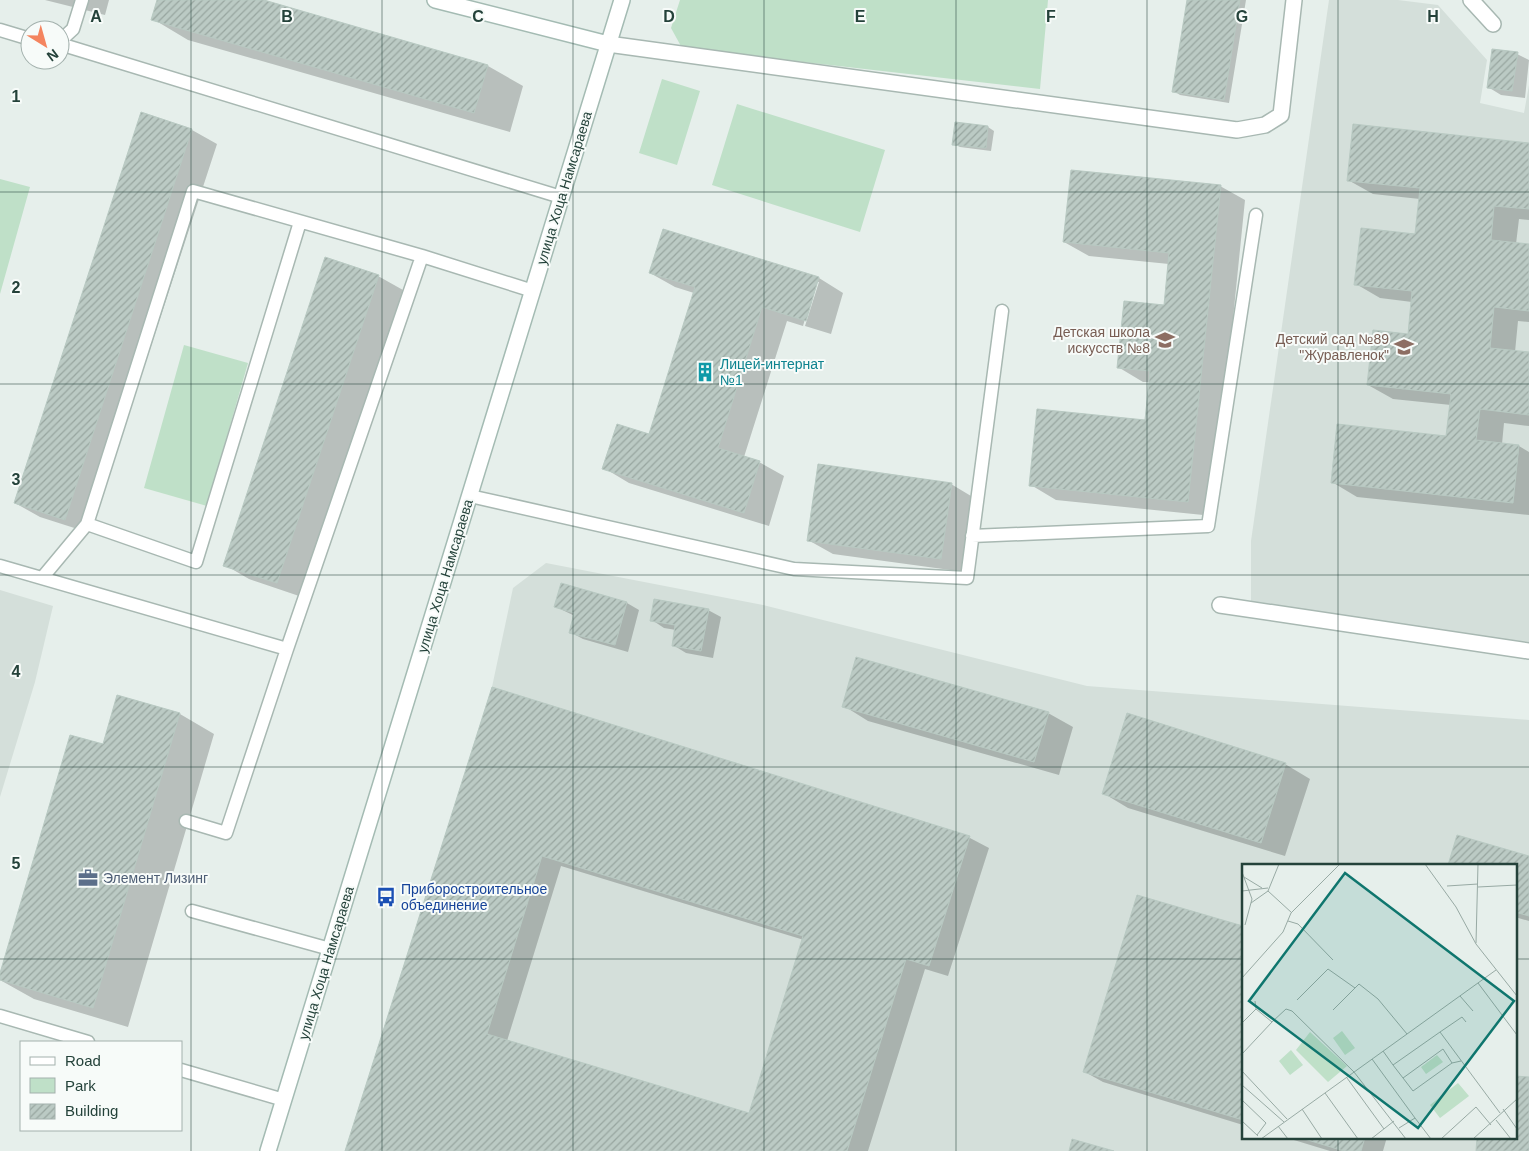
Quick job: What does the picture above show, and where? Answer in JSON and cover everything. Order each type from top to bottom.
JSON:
[{"type":"street","points":[[435,0],[608,44],[1237,130],[1265,125],[1281,115],[1294,0]]},
{"type":"street","name":"улица Хоца Намсараева","points":[[268,1151],[622,0]]},
{"type":"street","points":[[1471,0],[1493,24]]},
{"type":"street","points":[[1220,605],[1529,651]]},
{"type":"lane","points":[[70,33],[73,30],[82,0]]},
{"type":"lane","points":[[0,30],[20,36]]},
{"type":"lane","points":[[70,45],[561,197]]},
{"type":"lane","points":[[42,578],[87,524],[193,191],[422,256],[532,291]]},
{"type":"lane","points":[[972,536],[1208,526],[1256,215]]},
{"type":"lane","points":[[87,524],[196,562],[300,222]]},
{"type":"lane","points":[[186,821],[226,833],[422,256]]},
{"type":"lane","points":[[470,496],[794,569],[967,578],[1002,311]]},
{"type":"lane","points":[[0,566],[287,649]]},
{"type":"lane","points":[[192,911],[330,949]]},
{"type":"lane","points":[[0,1016],[85,1041]]},
{"type":"lane","points":[[182,1070],[284,1100]]},
{"type":"shaded area","name":"Детский сад №89 \"Журавленок\"","points":[[1329,0],[1398,0],[1438,5],[1487,60],[1480,103],[1524,113],[1529,85],[1529,642],[1251,612],[1251,541]]},
{"type":"shaded area","points":[[546,563],[763,605],[1087,686],[1529,720],[1529,1151],[345,1151],[492,687],[513,588]]},
{"type":"shaded area","points":[[0,590],[53,606],[35,682],[0,797]]},
{"type":"green space","points":[[680,0],[1048,0],[1040,89],[682,48],[671,28]]},
{"type":"green space","points":[[662,79],[700,91],[677,165],[639,153]]},
{"type":"green space","points":[[737,104],[885,150],[860,232],[712,185]]},
{"type":"green space","points":[[0,179],[30,187],[0,294]]},
{"type":"green space","points":[[184,345],[248,363],[207,506],[144,488]]},
{"type":"building","points":[[157,0],[264,0],[488,65],[474,113],[151,20]]},
{"type":"building","points":[[1187,0],[1240,0],[1224,100],[1172,92]]},
{"type":"building","points":[[1492,49],[1518,52],[1512,91],[1487,88]]},
{"type":"building","points":[[141,112],[192,129],[65,520],[14,503]]},
{"type":"building","points":[[955,122],[988,126],[986,148],[952,145]]},
{"type":"building","points":[[1353,124],[1529,143],[1529,209],[1494,206],[1491,240],[1529,244],[1529,311],[1494,307],[1490,348],[1529,352],[1529,415],[1480,409],[1476,440],[1519,445],[1513,503],[1331,483],[1337,424],[1446,436],[1451,394],[1367,385],[1373,330],[1408,334],[1412,291],[1354,285],[1361,228],[1415,234],[1420,188],[1347,181]]},
{"type":"building","points":[[1071,170],[1221,185],[1188,502],[1029,486],[1037,409],[1145,420],[1150,371],[1117,368],[1124,301],[1164,305],[1169,253],[1063,242]]},
{"type":"building","name":"Лицей-интернат №1","points":[[663,229],[819,277],[806,321],[762,307],[718,448],[760,461],[744,513],[602,469],[617,424],[649,434],[695,287],[649,273]]},
{"type":"building","points":[[325,257],[379,275],[277,583],[223,566]]},
{"type":"building","points":[[818,464],[952,483],[941,559],[807,541]]},
{"type":"building","points":[[561,583],[627,602],[615,645],[569,633],[574,613],[554,607]]},
{"type":"building","points":[[654,599],[709,609],[701,651],[672,646],[675,625],[650,621]]},
{"type":"building","points":[[856,657],[1049,712],[1034,762],[842,707]]},
{"type":"building","points":[[492,687],[970,836],[929,966],[906,959],[847,1151],[345,1151]],"holes":[[[542,856],[803,936],[749,1113],[487,1034]]]},
{"type":"building","points":[[117,695],[180,713],[93,1008],[0,980],[0,973],[70,735],[103,744]]},
{"type":"building","points":[[1127,713],[1286,763],[1261,843],[1102,794]]},
{"type":"building","points":[[1457,835],[1529,856],[1529,916],[1516,912],[1516,864],[1448,864]]},
{"type":"building","points":[[1137,895],[1242,926],[1242,1120],[1083,1072]]},
{"type":"building","points":[[1516,1076],[1529,1077],[1529,1151],[1476,1151],[1477,1138],[1516,1138]]},
{"type":"building","points":[[1301,1138],[1365,1138],[1361,1151],[1344,1151]]},
{"type":"building","points":[[1072,1139],[1114,1151],[1069,1151]]},
{"type":"place","name":"Детская школа искусств №8","points":[[1165,340]]},
{"type":"place","name":"Детский сад №89 \"Журавленок\"","points":[[1404,347]]},
{"type":"place","name":"Лицей-интернат №1","points":[[705,372]]},
{"type":"place","name":"Элемент Лизинг","points":[[88,878]]},
{"type":"place","name":"Приборостроительное объединение","points":[[386,897]]}]
